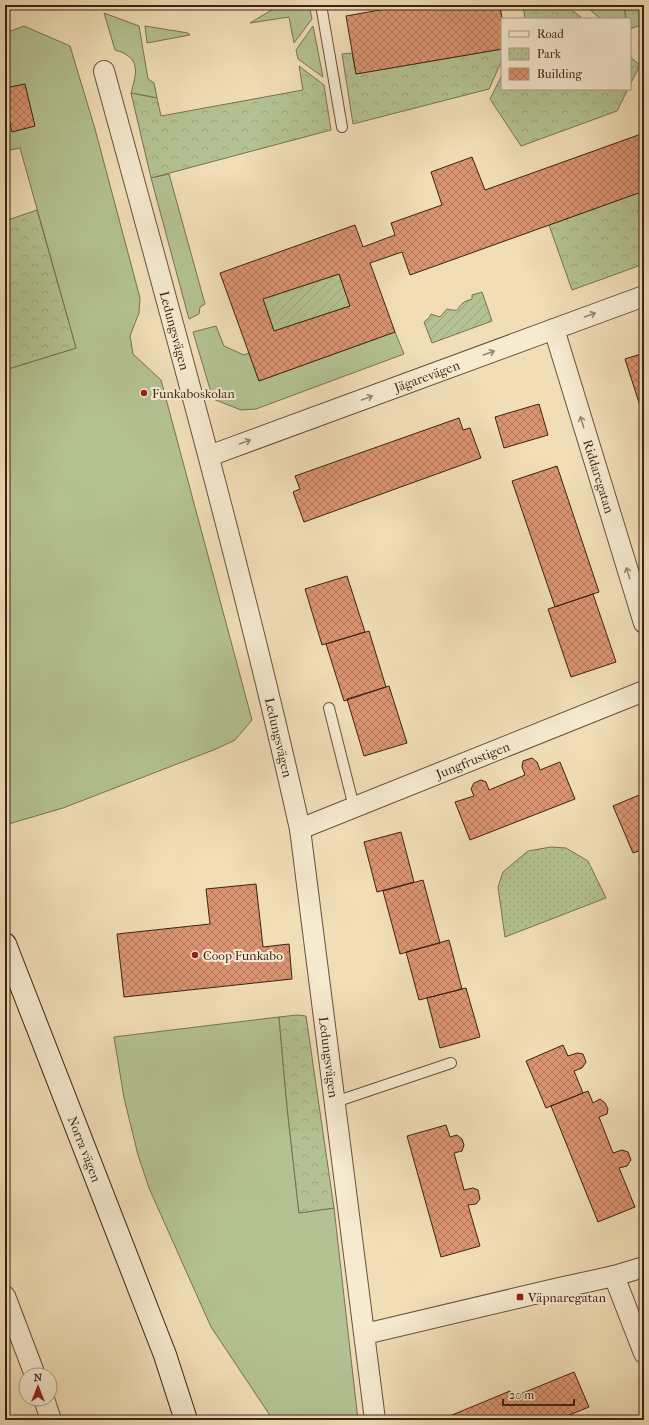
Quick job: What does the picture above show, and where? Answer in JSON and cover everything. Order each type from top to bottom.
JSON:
[{"type":"main road","name":"Norra vägen","points":[[5,944],[165,1355],[186,1420]]},
{"type":"main road","name":"Norra vägen","points":[[165,1355],[197,1420]]},
{"type":"street","name":"Ledungsvägen","points":[[104,71],[209,456],[279,734],[300,829],[336,1102],[375,1420]]},
{"type":"street","name":"Jägarevägen","points":[[209,456],[644,296]]},
{"type":"street","name":"Riddaregatan","points":[[554,329],[644,623]]},
{"type":"street","name":"Jungfrustigen","points":[[300,829],[644,691]]},
{"type":"street","points":[[365,1334],[548,1290],[614,1276],[644,1267]]},
{"type":"street","points":[[614,1276],[644,1353]]},
{"type":"street","points":[[5,1296],[32,1367]]},
{"type":"street","points":[[47,1407],[52,1420]]},
{"type":"lane","points":[[321,5],[342,127]]},
{"type":"lane","points":[[329,708],[354,807]]},
{"type":"lane","points":[[336,1102],[451,1063]]},
{"type":"green space","points":[[280,5],[309,5],[312,19],[294,43],[289,17],[250,23]]},
{"type":"green space","points":[[523,5],[566,5],[582,18],[525,18]]},
{"type":"green space","points":[[584,5],[624,5],[626,18],[600,18]]},
{"type":"green space","points":[[624,5],[644,5],[644,24],[631,29],[631,18],[626,18]]},
{"type":"green space","points":[[104,13],[139,26],[148,79],[154,83],[157,98],[131,93],[135,78],[135,66],[129,57],[115,50]]},
{"type":"green space","points":[[24,26],[70,46],[95,129],[140,298],[139,313],[130,336],[133,354],[161,380],[252,720],[235,740],[216,749],[63,808],[5,825],[5,370],[76,348],[20,148],[5,151],[5,33]]},
{"type":"green space","points":[[145,26],[188,33],[190,35],[147,43]]},
{"type":"green space","points":[[313,26],[323,77],[298,59],[296,50]]},
{"type":"green space","points":[[501,49],[501,62],[489,89],[353,124],[342,54],[352,53],[356,74]]},
{"type":"green space","points":[[631,58],[640,65],[631,83]]},
{"type":"green space","points":[[299,66],[324,85],[331,130],[151,178],[131,93],[157,98],[161,116],[303,90]]},
{"type":"green space","points":[[501,77],[501,90],[628,90],[617,111],[521,146],[490,99]]},
{"type":"green space","points":[[169,174],[205,304],[200,307],[199,314],[189,319],[151,178]]},
{"type":"green space","points":[[644,191],[644,264],[572,290],[549,225]]},
{"type":"green space","points":[[37,210],[76,348],[5,370],[5,221]]},
{"type":"green space","points":[[339,274],[350,306],[274,331],[263,299]]},
{"type":"green space","points":[[482,292],[492,321],[432,343],[424,322],[431,314],[440,317],[447,309],[458,310],[460,305],[472,299],[472,295]]},
{"type":"green space","points":[[216,326],[224,346],[244,355],[249,353],[259,381],[395,332],[404,354],[256,409],[241,410],[213,399],[193,332]]},
{"type":"green space","points":[[551,847],[566,848],[588,861],[606,898],[505,937],[498,887],[503,872],[528,851]]},
{"type":"green space","points":[[297,1015],[306,1016],[334,1208],[299,1213],[279,1017]]},
{"type":"green space","points":[[279,1017],[299,1213],[334,1208],[358,1420],[273,1420],[211,1327],[149,1188],[138,1155],[124,1098],[114,1037]]},
{"type":"building","points":[[408,5],[500,5],[502,18],[501,49],[356,74],[346,16]]},
{"type":"building","points":[[25,84],[35,126],[12,132],[5,100],[5,88]]},
{"type":"building","name":"Funkaboskolan","points":[[644,133],[644,191],[410,275],[402,252],[370,263],[395,332],[259,381],[220,273],[355,225],[363,247],[395,235],[391,223],[442,205],[431,172],[472,157],[485,190]],"holes":[[[339,274],[350,306],[274,331],[263,299]]]},
{"type":"building","points":[[644,353],[644,418],[625,359]]},
{"type":"building","points":[[539,404],[548,435],[504,448],[495,417]]},
{"type":"building","points":[[459,418],[463,430],[470,428],[481,458],[304,522],[293,492],[300,489],[295,476]]},
{"type":"building","points":[[557,466],[599,592],[555,607],[512,481]]},
{"type":"building","points":[[347,576],[365,632],[322,645],[305,589]]},
{"type":"building","points":[[593,594],[616,662],[571,677],[548,609]]},
{"type":"building","points":[[369,631],[386,687],[344,701],[326,644]]},
{"type":"building","points":[[389,686],[407,743],[364,756],[347,699]]},
{"type":"building","points":[[532,758],[537,762],[540,770],[560,762],[575,799],[470,840],[455,802],[474,796],[471,789],[474,783],[481,780],[486,782],[489,790],[525,775],[522,767],[523,761]]},
{"type":"building","points":[[644,793],[644,849],[633,853],[613,806]]},
{"type":"building","points":[[401,832],[414,882],[377,892],[364,842]]},
{"type":"building","points":[[423,880],[440,943],[400,954],[383,891]]},
{"type":"building","points":[[256,884],[263,947],[289,944],[292,979],[124,997],[117,934],[210,924],[206,889]]},
{"type":"building","points":[[449,940],[462,989],[419,1000],[406,952]]},
{"type":"building","points":[[466,988],[480,1037],[440,1048],[427,998]]},
{"type":"building","points":[[563,1045],[568,1056],[577,1053],[583,1054],[586,1062],[582,1068],[574,1071],[583,1093],[546,1108],[526,1061]]},
{"type":"building","points":[[588,1091],[593,1103],[600,1099],[605,1103],[608,1109],[607,1114],[599,1117],[613,1153],[622,1150],[628,1152],[631,1160],[627,1166],[619,1168],[635,1207],[598,1222],[551,1106]]},
{"type":"building","points":[[446,1125],[450,1137],[457,1135],[462,1139],[464,1145],[462,1151],[454,1153],[464,1190],[473,1188],[478,1190],[480,1199],[476,1204],[468,1205],[480,1246],[441,1257],[407,1136]]},
{"type":"building","points":[[574,1372],[589,1407],[557,1420],[440,1420],[510,1391],[513,1397]]},
{"type":"place","name":"Funkaboskolan","points":[[144,393]]},
{"type":"place","name":"Coop Funkabo","points":[[195,955]]},
{"type":"place","name":"Väpnaregatan","points":[[520,1297]]}]
